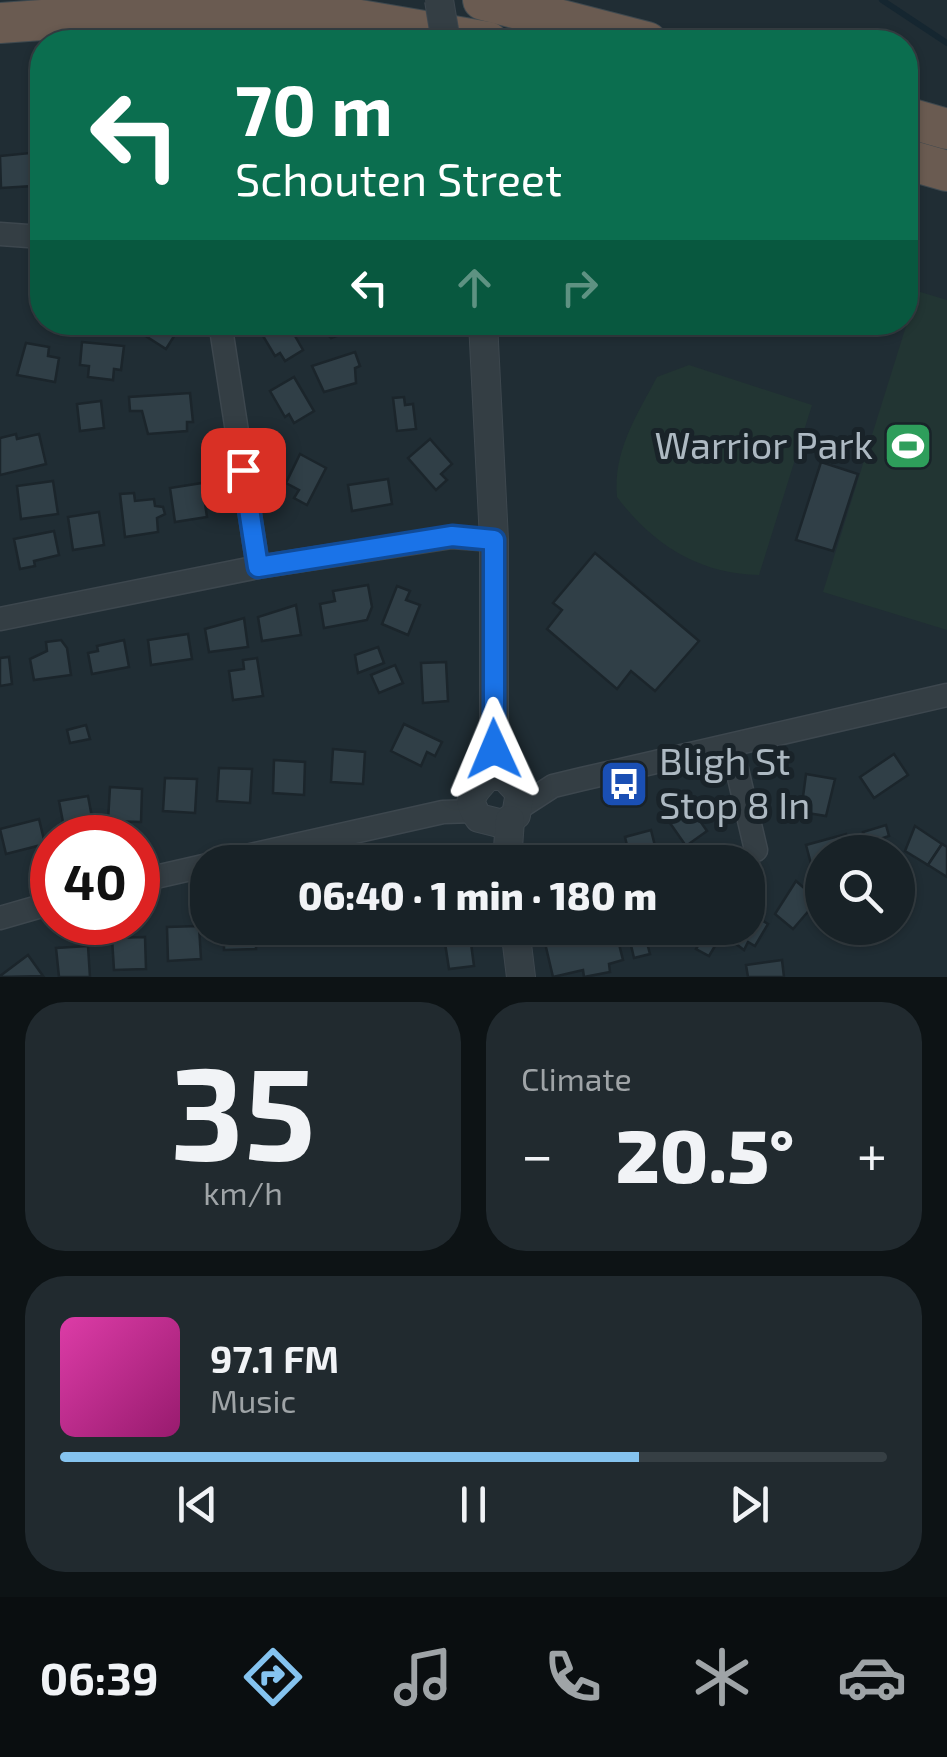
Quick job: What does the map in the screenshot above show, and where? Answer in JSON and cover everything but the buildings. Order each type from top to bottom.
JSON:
[{"type":"highway","points":[[483,0],[600,30]]},
{"type":"highway","points":[[0,23],[194,9],[313,12],[418,30]]},
{"type":"highway","points":[[918,121],[947,130]]},
{"type":"highway","points":[[918,163],[947,171]]},
{"type":"street","points":[[439,0],[444,30]]},
{"type":"street","points":[[0,234],[30,235]]},
{"type":"street","points":[[222,335],[258,567]]},
{"type":"street","points":[[484,335],[494,540],[496,794],[504,845]]},
{"type":"street","points":[[0,619],[258,567],[452,536],[494,540]]},
{"type":"street","points":[[296,845],[443,812],[496,794],[553,786],[732,748],[947,695]]},
{"type":"street","points":[[732,748],[755,845]]},
{"type":"street","points":[[160,877],[190,869]]},
{"type":"street","points":[[0,918],[30,909]]},
{"type":"street","points":[[517,945],[521,977]]},
{"type":"green space","name":"Warrior Park","points":[[918,291],[947,300],[947,630],[823,592],[903,335],[918,335]]},
{"type":"green space","points":[[689,365],[812,405],[759,575],[717,569],[679,554],[646,529],[617,497],[622,449],[657,377]]},
{"type":"waterway","points":[[882,0],[947,43]]},
{"type":"place","name":"Warrior Park","points":[[908,446]]},
{"type":"place","name":"Bligh St Stop 8 In","points":[[624,784]]},
{"type":"route","points":[[243,470],[258,567],[452,536],[494,540],[494,749]]}]
